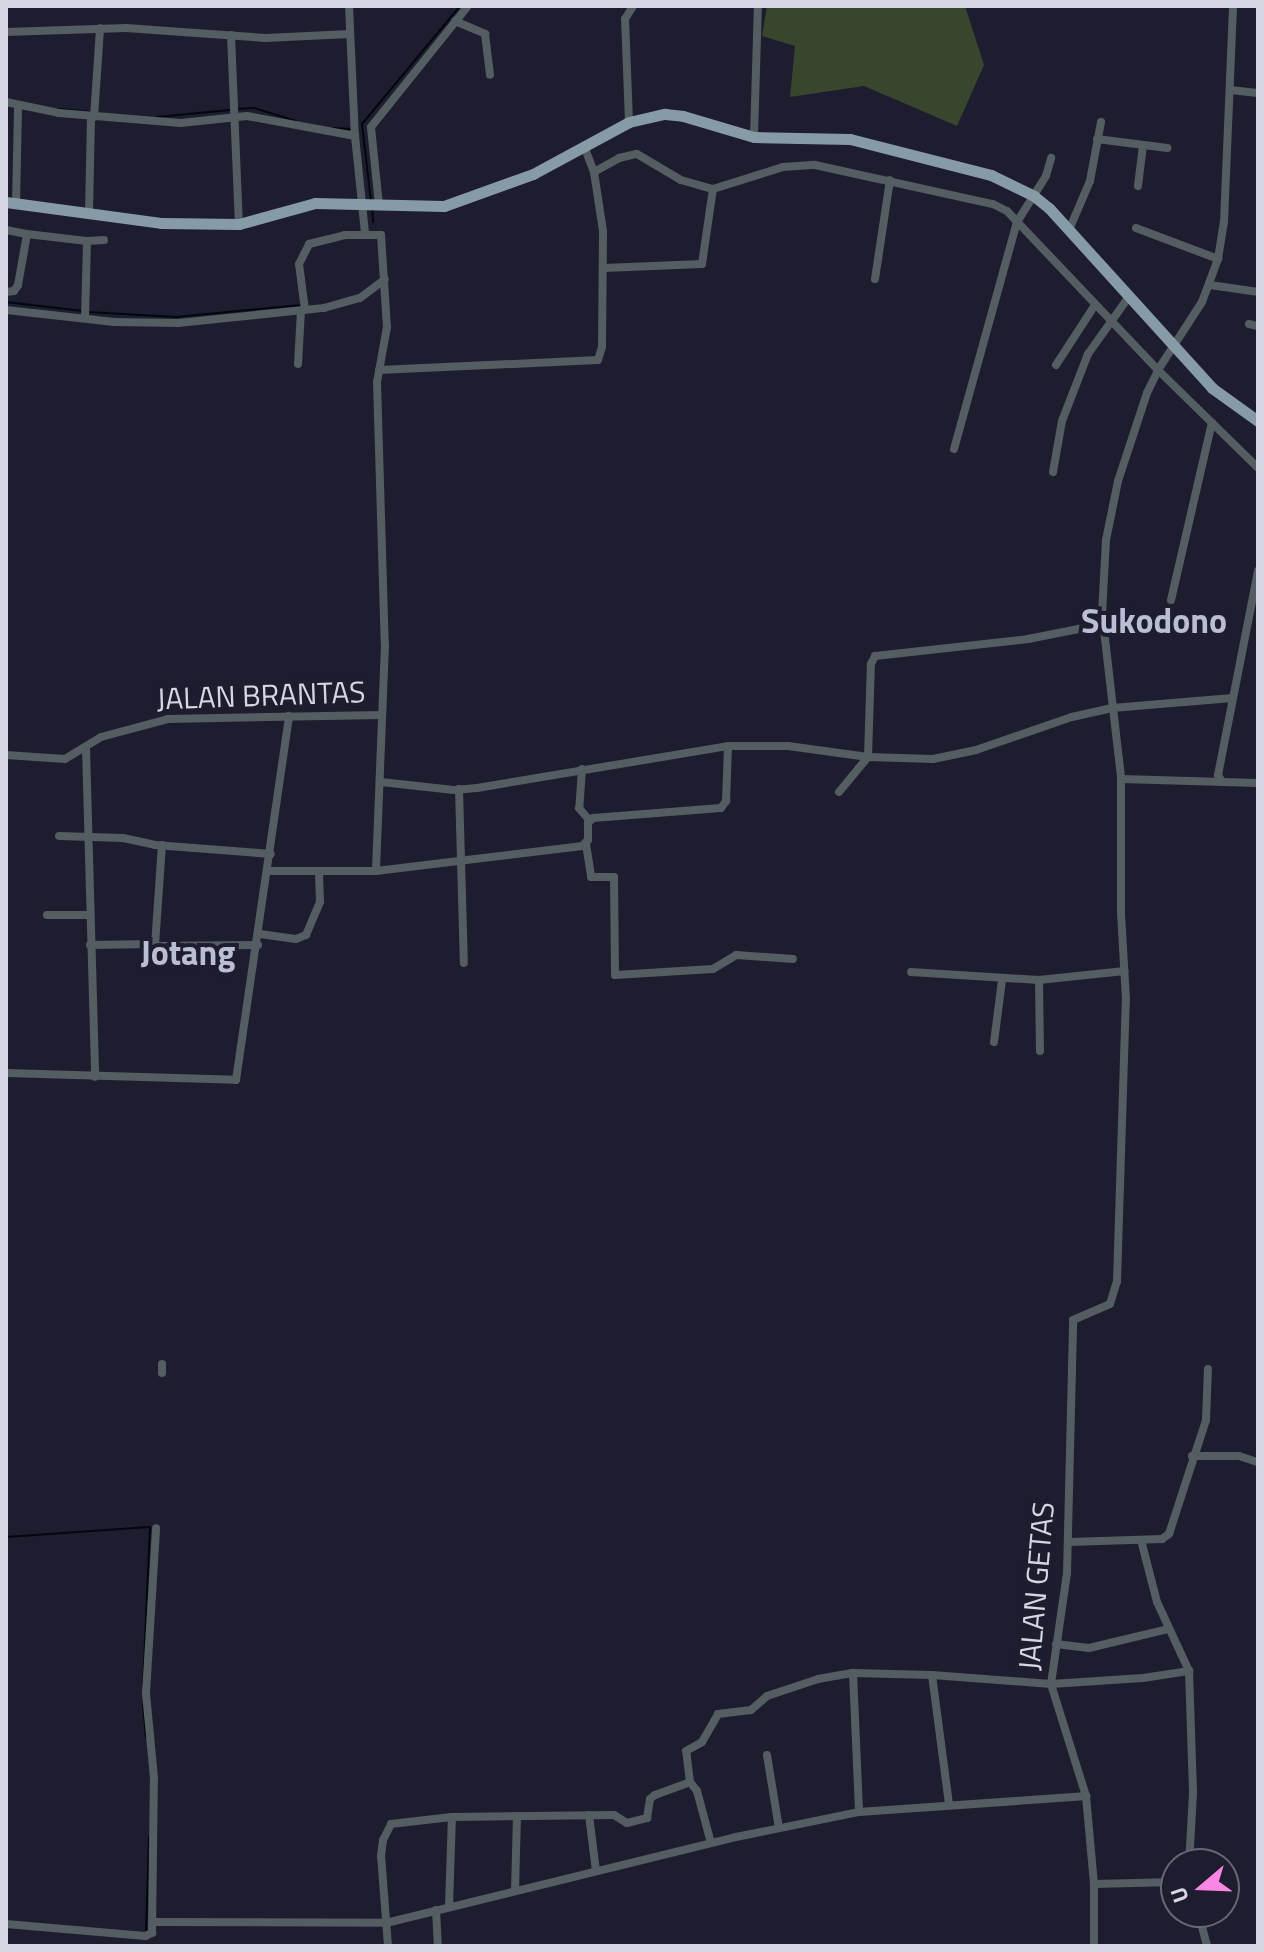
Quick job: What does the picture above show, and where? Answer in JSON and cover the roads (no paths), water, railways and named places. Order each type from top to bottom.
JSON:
[{"type":"main road","points":[[11,203],[161,223],[239,224],[315,203],[444,206],[533,174],[629,122],[665,114],[683,116],[754,137],[850,139],[991,175],[1032,200],[1069,230],[1172,350],[1212,388],[1258,421]]},
{"type":"street","points":[[349,6],[356,133],[370,206]]},
{"type":"street","points":[[365,232],[370,206],[371,127],[468,6]]},
{"type":"street","points":[[629,122],[625,19],[633,6]]},
{"type":"street","points":[[754,137],[758,6]]},
{"type":"street","points":[[911,972],[1039,980],[1125,971],[1121,913],[1121,779],[1104,624],[1104,560],[1110,511],[1139,414],[1159,369],[1210,285],[1218,259],[1224,222],[1233,6]]},
{"type":"street","points":[[455,21],[485,34],[490,75]]},
{"type":"street","points":[[6,32],[100,28],[280,38],[350,34]]},
{"type":"street","points":[[89,213],[100,28]]},
{"type":"street","points":[[231,35],[239,224]]},
{"type":"street","points":[[1230,90],[1258,93]]},
{"type":"street","points":[[6,102],[181,123],[234,112],[356,133]]},
{"type":"street","points":[[11,203],[18,105]]},
{"type":"street","points":[[1069,230],[1090,181],[1101,122]]},
{"type":"street","points":[[1097,139],[1167,148]]},
{"type":"street","points":[[1138,186],[1143,145]]},
{"type":"street","points":[[379,370],[598,360],[602,347],[603,231],[593,171],[584,149]]},
{"type":"street","points":[[593,171],[619,158],[637,154],[681,180],[713,189],[769,170],[815,165],[993,204],[1019,220],[1095,305],[1258,468]]},
{"type":"street","points":[[954,449],[1019,220],[1051,158]]},
{"type":"street","points":[[875,279],[890,180]]},
{"type":"street","points":[[604,268],[702,264],[713,189]]},
{"type":"street","points":[[1136,228],[1218,259]]},
{"type":"street","points":[[6,230],[87,241],[104,240]]},
{"type":"street","points":[[298,364],[304,307],[299,264],[309,244],[365,232],[383,237],[387,327],[379,370],[384,555],[381,782],[376,871]]},
{"type":"street","points":[[6,292],[14,291],[19,282],[27,234]]},
{"type":"street","points":[[85,314],[87,241]]},
{"type":"street","points":[[6,310],[178,323],[360,298],[385,279]]},
{"type":"street","points":[[1210,285],[1258,292]]},
{"type":"street","points":[[1053,472],[1062,421],[1083,366],[1110,320],[1128,298]]},
{"type":"street","points":[[1056,365],[1095,305]]},
{"type":"street","points":[[1171,600],[1212,423]]},
{"type":"street","points":[[1221,780],[1218,775],[1258,571]]},
{"type":"street","points":[[839,792],[868,757],[871,664],[875,656],[1028,639],[1104,624]]},
{"type":"street","points":[[381,782],[459,789],[728,746],[823,749],[868,757],[913,760],[949,756],[1022,737],[1072,717],[1112,708],[1233,698]]},
{"type":"street","name":"JALAN BRANTAS","points":[[6,755],[65,759],[101,737],[168,719],[382,715]]},
{"type":"street","points":[[6,1073],[236,1080],[260,934],[289,716]]},
{"type":"street","points":[[589,820],[725,805],[728,746]]},
{"type":"street","points":[[86,748],[95,1077]]},
{"type":"street","points":[[582,769],[579,808],[589,820],[586,844],[591,877],[614,877],[615,975],[713,969],[736,955],[793,959]]},
{"type":"street","points":[[1121,779],[1258,783]]},
{"type":"street","points":[[459,789],[464,963]]},
{"type":"street","points":[[59,836],[123,838],[162,845],[271,854]]},
{"type":"street","points":[[269,871],[376,871],[460,863],[586,844]]},
{"type":"street","points":[[154,944],[162,845]]},
{"type":"street","points":[[260,934],[296,939],[306,935],[320,902],[319,871]]},
{"type":"street","points":[[47,915],[89,915]]},
{"type":"street","points":[[90,945],[154,944],[164,948],[258,945]]},
{"type":"street","name":"JALAN GETAS","points":[[1094,1946],[1094,1884],[1086,1796],[1051,1684],[1069,1542],[1073,1320],[1103,1308],[1114,1297],[1125,1081],[1125,971]]},
{"type":"street","points":[[994,1042],[1002,980]]},
{"type":"street","points":[[1039,980],[1040,1051]]},
{"type":"street","points":[[1069,1542],[1162,1539],[1169,1534],[1206,1420],[1208,1369]]},
{"type":"street","points":[[1192,1456],[1239,1456],[1258,1462]]},
{"type":"street","points":[[6,1924],[148,1936],[154,1922],[154,1778],[146,1693],[156,1528]]},
{"type":"street","points":[[1141,1540],[1168,1629],[1189,1671],[1193,1793],[1190,1848]]},
{"type":"street","points":[[1056,1644],[1089,1648],[1168,1629]]},
{"type":"street","points":[[711,1843],[697,1791],[690,1782],[686,1751],[702,1742],[718,1714],[751,1710],[767,1696],[818,1679],[853,1673],[1051,1684],[1143,1678],[1189,1671]]},
{"type":"street","points":[[853,1673],[859,1812]]},
{"type":"street","points":[[932,1675],[949,1804]]},
{"type":"street","points":[[767,1755],[779,1828]]},
{"type":"street","points":[[388,1946],[381,1856],[386,1829],[399,1821],[452,1817],[614,1815],[627,1823],[645,1819],[652,1796],[690,1782]]},
{"type":"street","points":[[154,1922],[386,1923],[711,1843],[859,1812],[1086,1796]]},
{"type":"street","points":[[589,1815],[596,1871]]},
{"type":"street","points":[[515,1891],[517,1816]]},
{"type":"street","points":[[449,1906],[452,1817]]},
{"type":"street","points":[[1094,1884],[1160,1882]]},
{"type":"street","points":[[436,1910],[438,1946]]},
{"type":"waterway","points":[[371,201],[362,124],[460,6]]},
{"type":"waterway","points":[[237,109],[254,108],[296,121]]},
{"type":"waterway","points":[[58,109],[91,112]]},
{"type":"waterway","points":[[157,117],[230,110]]},
{"type":"waterway","points":[[333,128],[351,129]]},
{"type":"waterway","points":[[372,207],[373,222]]},
{"type":"waterway","points":[[6,302],[82,311]]},
{"type":"waterway","points":[[88,312],[176,317],[301,305]]},
{"type":"waterway","points":[[6,1537],[150,1527],[143,1686]]},
{"type":"waterway","points":[[143,1704],[146,1737]]},
{"type":"waterway","points":[[146,1933],[149,1836]]},
{"type":"district","name":"Sukodono","points":[[1154,621]]},
{"type":"district","name":"Jotang","points":[[188,953]]}]
